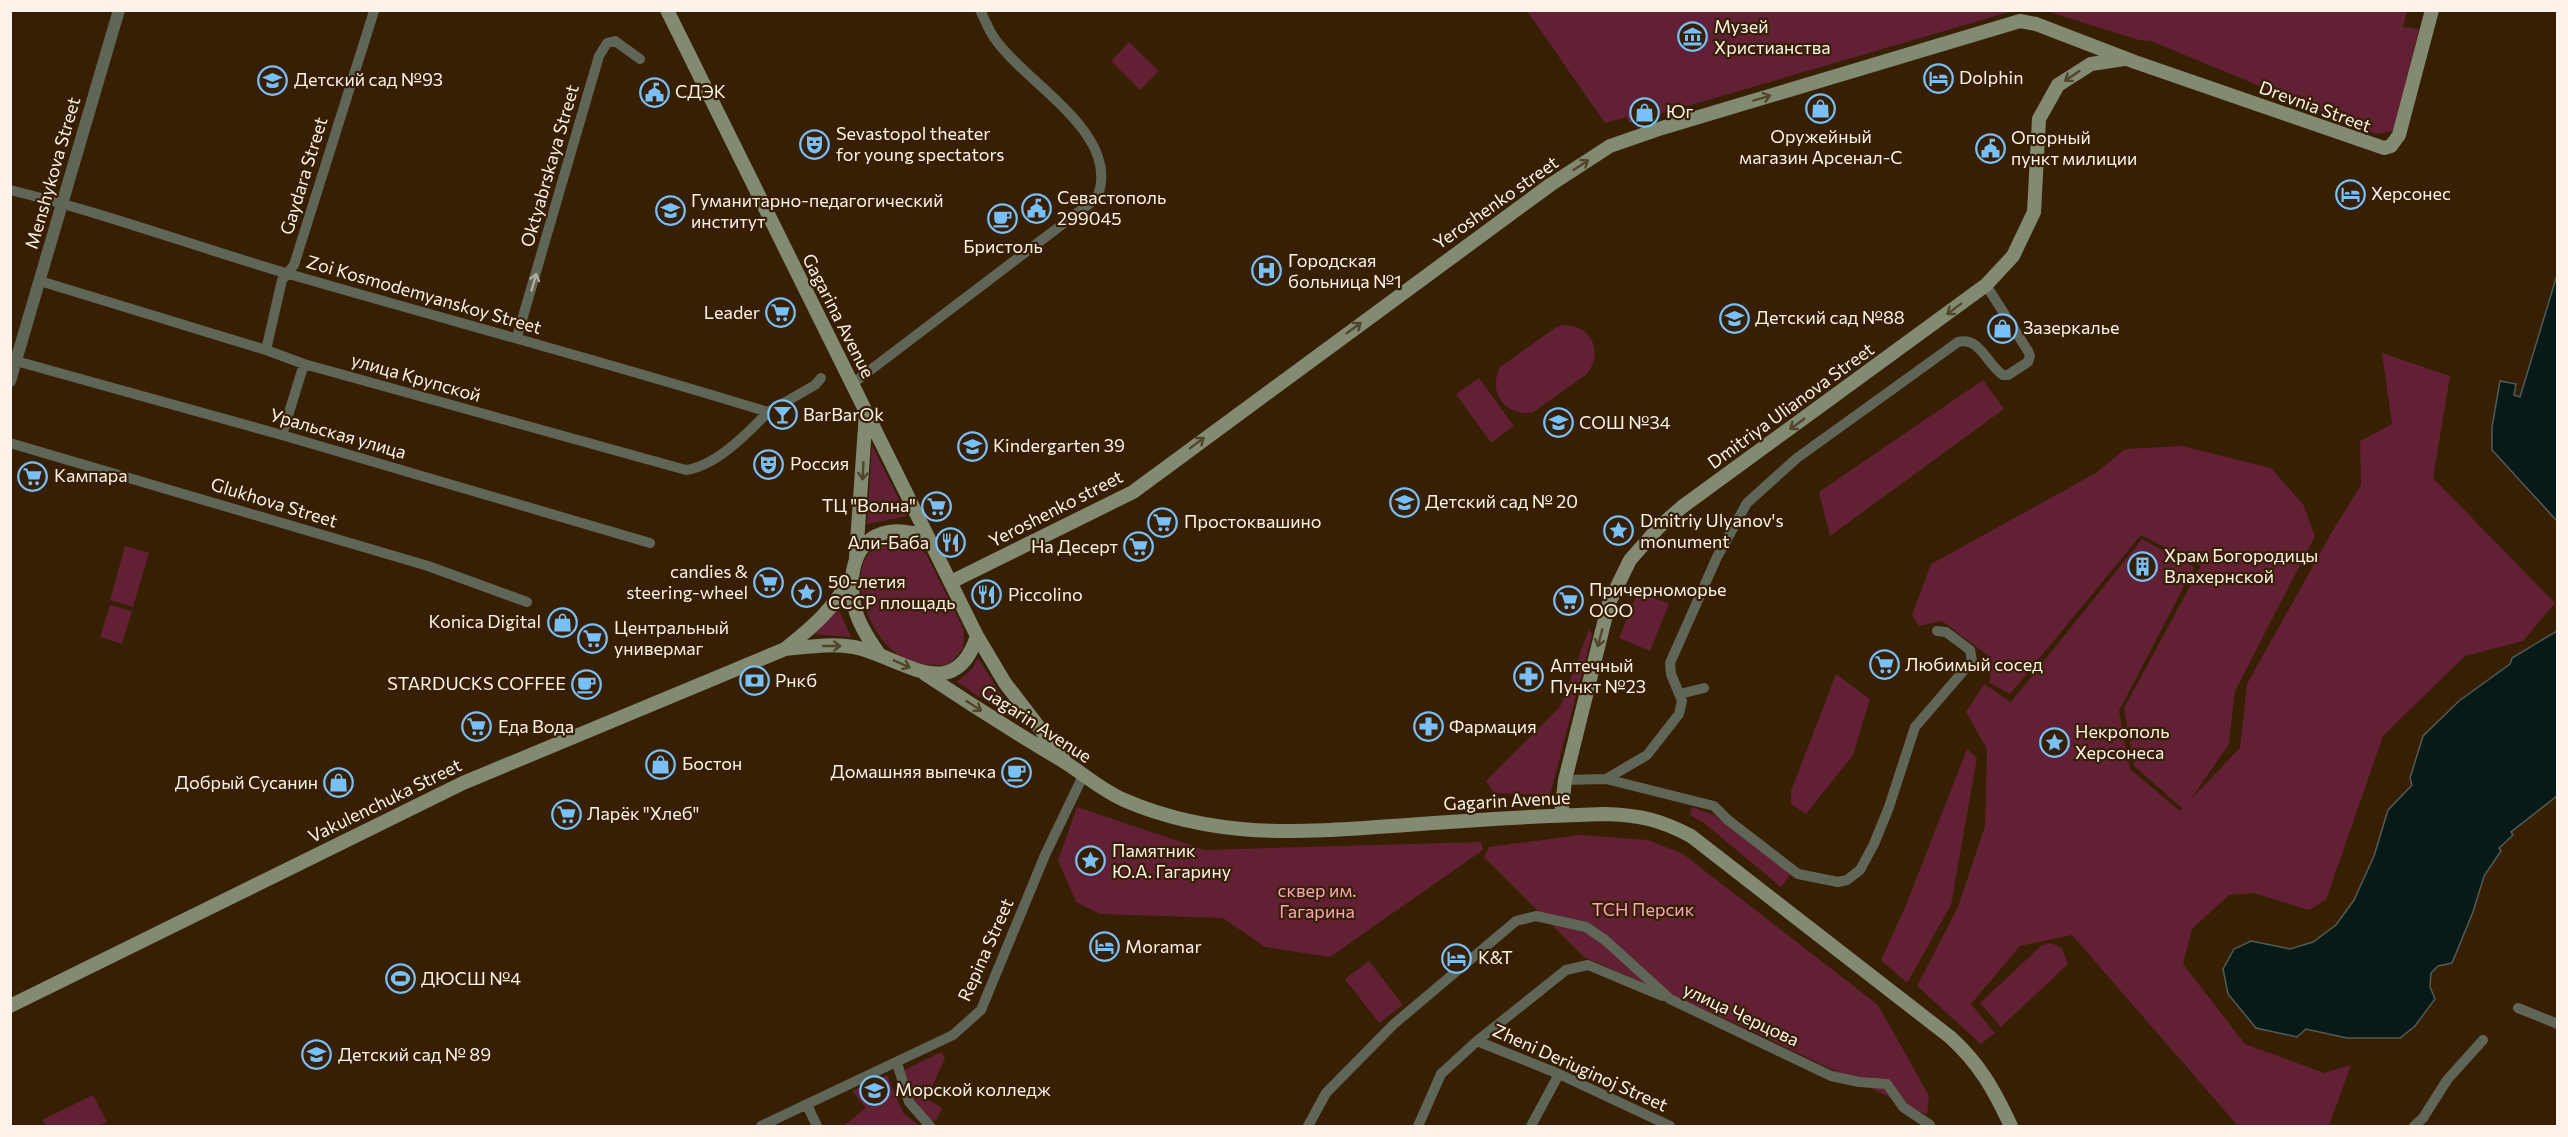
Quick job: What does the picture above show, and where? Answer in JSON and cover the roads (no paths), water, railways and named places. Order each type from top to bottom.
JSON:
[{"type":"main road","name":"Gagarina Avenue","points":[[667,10],[927,538]]},
{"type":"main road","name":"Drevnia Street","points":[[2126,59],[2384,148],[2396,141],[2432,10]]},
{"type":"main road","name":"Yeroshenko street","points":[[951,582],[1133,492],[1531,198],[1610,146],[1662,128],[2020,21],[2036,24],[2126,59]]},
{"type":"main road","name":"Dmitriya Ulianova Street","points":[[1561,815],[1565,780],[1609,603],[1630,561],[1659,527],[1682,507],[1986,285],[2013,256],[2034,212],[2039,119],[2058,86],[2091,64],[2126,59]]},
{"type":"main road","points":[[866,412],[856,559],[851,578],[856,612],[865,634],[879,654],[925,674],[943,674],[959,667],[971,654],[977,636]]},
{"type":"main road","points":[[856,559],[869,541],[888,531],[911,532],[927,538],[977,636],[1005,683],[1065,762]]},
{"type":"main road","name":"Vakulenchuka Street","points":[[10,1006],[463,783],[785,649],[820,621],[835,604],[851,578]]},
{"type":"main road","name":"Vakulenchuka Street","points":[[785,649],[832,645],[854,647],[879,654]]},
{"type":"main road","name":"Gagarin Avenue","points":[[925,674],[1065,762],[1083,776],[1125,800],[1181,820],[1218,828],[1294,831],[1561,815],[1633,814],[1667,823],[1691,836],[1964,1050],[1993,1087],[2011,1126]]},
{"type":"street","name":"Menshykova Street","points":[[10,381],[119,10]]},
{"type":"street","points":[[852,384],[1097,198],[1102,185],[1103,168],[1094,145],[1085,131],[995,39],[980,10]]},
{"type":"street","name":"Gaydara Street","points":[[266,350],[282,280],[294,265],[374,11]]},
{"type":"street","name":"Oktyabrskaya Street","points":[[517,337],[599,56],[607,43],[615,41],[628,53],[640,59]]},
{"type":"street","name":"Zoi Kosmodemyanskoy Street","points":[[10,190],[64,203],[287,273],[517,337],[768,412]]},
{"type":"street","name":"улица Крупской","points":[[40,281],[266,350],[304,364],[686,470],[696,469],[741,439],[768,412]]},
{"type":"street","points":[[1606,779],[1647,755],[1679,714],[1682,708],[1680,694],[1674,685],[1670,663],[1717,556],[1747,503],[1797,458],[1958,342],[1967,341],[1975,345],[2003,375],[2008,375],[2028,363],[2030,356],[2028,351],[1986,285]]},
{"type":"street","name":"Уральская улица","points":[[16,361],[282,435],[650,543]]},
{"type":"street","points":[[282,435],[304,364]]},
{"type":"street","points":[[768,412],[815,386],[821,378]]},
{"type":"street","name":"Glukhova Street","points":[[10,443],[428,566],[526,602]]},
{"type":"street","points":[[1565,780],[1606,779],[1713,806],[1798,874],[1838,882],[1847,880],[1860,870],[1874,844],[1889,807],[1915,727],[1972,658],[1970,650],[1946,632],[1937,631]]},
{"type":"street","points":[[1680,694],[1704,688]]},
{"type":"street","name":"Repina Street","points":[[761,1126],[953,1035],[981,1010],[1044,858],[1083,776]]},
{"type":"street","name":"улица Черцова","points":[[1308,1126],[1326,1093],[1394,1024],[1516,921],[1536,916],[1586,927],[1605,940],[1670,999],[1831,1076],[1859,1082],[1887,1084],[1903,1107],[1930,1125]]},
{"type":"street","points":[[1418,1126],[1441,1074],[1566,970],[1588,965],[1670,999]]},
{"type":"street","points":[[2518,1008],[2558,1024]]},
{"type":"street","points":[[2414,1126],[2423,1118],[2447,1080],[2483,1040]]},
{"type":"street","name":"Zheni Deriuginoj Street","points":[[1478,1041],[1559,1074],[1670,1126]]},
{"type":"street","points":[[897,1063],[909,1102],[930,1126]]},
{"type":"street","points":[[1531,1126],[1559,1074]]},
{"type":"street","points":[[807,1105],[816,1126]]},
{"type":"place","name":"Музей Христианства","points":[[1693,37]]},
{"type":"place","name":"Dolphin","points":[[1938,78]]},
{"type":"place","name":"Детский сад №93","points":[[273,80]]},
{"type":"place","name":"СДЭК","points":[[654,92]]},
{"type":"place","name":"Оружейный магазин Арсенал-С","points":[[1821,108]]},
{"type":"place","name":"Юг","points":[[1645,112]]},
{"type":"place","name":"Sevastopol theater for young spectators","points":[[815,144]]},
{"type":"place","name":"Опорный пункт милиции","points":[[1990,148]]},
{"type":"place","name":"Херсонес","points":[[2350,194]]},
{"type":"place","name":"Севастополь 299045","points":[[1036,208]]},
{"type":"place","name":"Гуманитарно-педагогический институт","points":[[670,211]]},
{"type":"place","name":"Бристоль","points":[[1003,218]]},
{"type":"place","name":"Городская больница №1","points":[[1267,271]]},
{"type":"place","name":"Leader","points":[[781,313]]},
{"type":"place","name":"Детский сад №88","points":[[1734,318]]},
{"type":"place","name":"Зазеркалье","points":[[2002,328]]},
{"type":"place","name":"BarBarOk","points":[[782,415]]},
{"type":"place","name":"СОШ №34","points":[[1558,423]]},
{"type":"place","name":"Kindergarten 39","points":[[972,446]]},
{"type":"place","name":"Россия","points":[[769,464]]},
{"type":"place","name":"Кампара","points":[[33,476]]},
{"type":"place","name":"Детский сад № 20","points":[[1404,502]]},
{"type":"place","name":"ТЦ \"Волна\"","points":[[937,506]]},
{"type":"place","name":"Простоквашино","points":[[1163,522]]},
{"type":"place","name":"Dmitriy Ulyanov's monument","points":[[1619,531]]},
{"type":"place","name":"Али-Баба","points":[[950,543]]},
{"type":"place","name":"На Десерт","points":[[1139,547]]},
{"type":"place","name":"Храм Богородицы Влахернской","points":[[2143,566]]},
{"type":"place","name":"candies & steering-wheel","points":[[769,582]]},
{"type":"place","name":"50-летия СССР площадь","points":[[807,592]]},
{"type":"place","name":"Piccolino","points":[[987,595]]},
{"type":"place","name":"Причерноморье ООО","points":[[1568,600]]},
{"type":"place","name":"Konica Digital","points":[[562,622]]},
{"type":"place","name":"Центральный универмаг","points":[[593,638]]},
{"type":"place","name":"Любимый сосед","points":[[1884,665]]},
{"type":"place","name":"Аптечный Пункт №23","points":[[1529,676]]},
{"type":"place","name":"Рнкб","points":[[754,681]]},
{"type":"place","name":"STARDUCKS COFFEE","points":[[587,684]]},
{"type":"place","name":"Еда Вода","points":[[477,727]]},
{"type":"place","name":"Фармация","points":[[1428,727]]},
{"type":"place","name":"Некрополь Херсонеса","points":[[2054,742]]},
{"type":"place","name":"Бостон","points":[[661,764]]},
{"type":"place","name":"Домашняя выпечка","points":[[1017,772]]},
{"type":"place","name":"Добрый Сусанин","points":[[339,783]]},
{"type":"place","name":"Ларёк \"Хлеб\"","points":[[566,814]]},
{"type":"place","name":"Памятник Ю.А. Гагарину","points":[[1091,861]]},
{"type":"place","name":"Moramar","points":[[1104,947]]},
{"type":"place","name":"К&Т","points":[[1457,958]]},
{"type":"place","name":"ДЮСШ №4","points":[[400,979]]},
{"type":"place","name":"Детский сад № 89","points":[[317,1055]]},
{"type":"place","name":"Морской колледж","points":[[874,1090]]},
{"type":"park label","name":"сквер им. Гагарина","points":[[1317,901]]},
{"type":"park label","name":"ТСН Персик","points":[[1643,910]]}]
